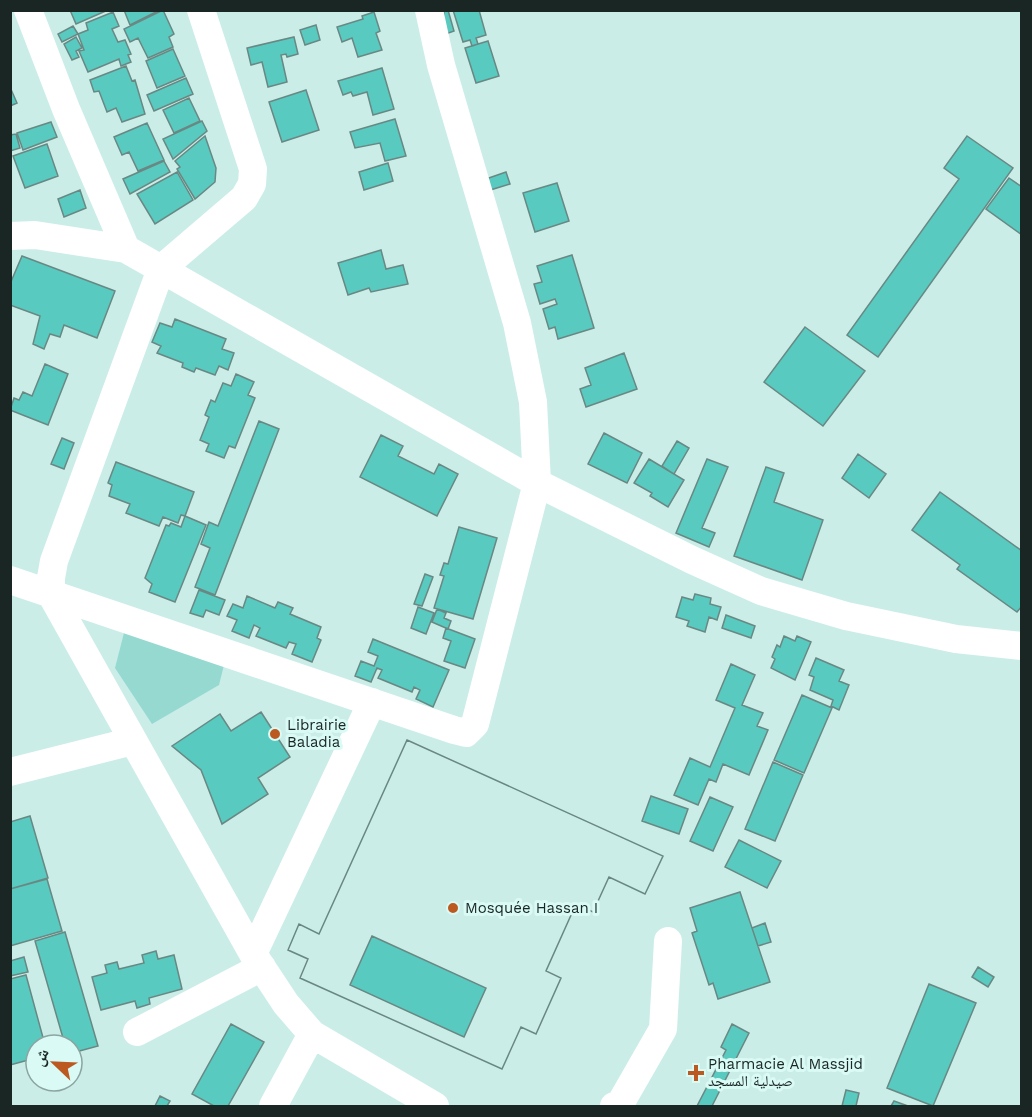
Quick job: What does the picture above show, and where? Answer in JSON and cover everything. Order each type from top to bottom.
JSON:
[{"type":"street","points":[[28,10],[66,109],[126,249]]},
{"type":"street","points":[[201,10],[253,169],[252,184],[244,198],[161,269],[54,561],[51,594],[257,961],[286,1004],[312,1034],[435,1107]]},
{"type":"street","points":[[10,580],[454,730],[466,733],[475,724],[537,483],[533,402],[527,363],[517,323],[441,64],[429,10]]},
{"type":"street","points":[[10,236],[36,235],[126,249],[537,483],[692,560],[761,591],[846,616],[945,637],[1022,646]]},
{"type":"street","points":[[137,1032],[257,961],[372,702]]},
{"type":"street","points":[[10,772],[134,741]]},
{"type":"street","points":[[619,1106],[663,1029],[668,941]]},
{"type":"street","points":[[273,1107],[312,1034]]},
{"type":"shaded area","points":[[126,625],[224,665],[219,685],[152,724],[115,668]]},
{"type":"building","points":[[70,10],[108,10],[76,24]]},
{"type":"building","points":[[124,10],[160,10],[130,25]]},
{"type":"building","points":[[163,10],[174,34],[169,37],[173,47],[148,58],[138,38],[130,42],[124,29]]},
{"type":"building","points":[[444,10],[448,10],[454,31],[443,35]]},
{"type":"building","points":[[453,10],[479,10],[486,35],[476,38],[478,44],[472,46],[470,40],[463,42]]},
{"type":"building","points":[[113,12],[119,26],[112,29],[118,42],[125,40],[131,54],[128,55],[131,62],[121,66],[119,59],[88,72],[79,51],[84,50],[78,34],[88,30],[86,23]]},
{"type":"building","points":[[374,12],[380,31],[376,33],[382,50],[358,57],[352,38],[342,42],[337,27],[363,19],[362,16]]},
{"type":"building","points":[[316,25],[320,40],[305,45],[300,30]]},
{"type":"building","points":[[73,26],[78,34],[62,42],[58,34]]},
{"type":"building","points":[[76,37],[82,48],[76,51],[79,57],[72,60],[64,44]]},
{"type":"building","points":[[294,37],[298,54],[287,57],[286,54],[281,55],[287,82],[268,87],[262,62],[251,65],[247,48]]},
{"type":"building","points":[[488,41],[499,76],[476,83],[465,48]]},
{"type":"building","points":[[173,49],[185,76],[157,88],[146,61]]},
{"type":"building","points":[[126,66],[132,81],[135,80],[145,114],[122,122],[116,108],[107,112],[99,91],[94,92],[90,80]]},
{"type":"building","points":[[382,68],[394,109],[373,115],[367,92],[353,96],[351,92],[343,95],[338,81]]},
{"type":"building","points":[[186,78],[193,94],[154,111],[147,95]]},
{"type":"building","points":[[10,87],[17,103],[10,106]]},
{"type":"building","points":[[306,90],[319,130],[282,142],[269,102]]},
{"type":"building","points":[[189,98],[200,121],[174,133],[163,110]]},
{"type":"building","points":[[395,119],[406,156],[385,161],[380,143],[355,148],[350,132]]},
{"type":"building","points":[[202,121],[207,131],[173,159],[163,139]]},
{"type":"building","points":[[51,122],[57,137],[23,150],[17,133]]},
{"type":"building","points":[[147,123],[164,160],[138,171],[129,152],[122,155],[114,137]]},
{"type":"building","points":[[16,134],[20,148],[10,151],[10,135]]},
{"type":"building","points":[[205,136],[216,168],[215,182],[195,199],[177,169],[180,167],[175,161]]},
{"type":"building","points":[[967,136],[1013,168],[878,357],[847,335],[959,179],[944,168]]},
{"type":"building","points":[[47,144],[58,176],[25,188],[13,156]]},
{"type":"building","points":[[164,161],[170,172],[130,194],[123,179]]},
{"type":"building","points":[[388,163],[393,181],[364,190],[359,172]]},
{"type":"building","points":[[177,172],[193,200],[155,224],[137,194]]},
{"type":"building","points":[[506,172],[510,184],[487,191],[483,180]]},
{"type":"building","points":[[1009,178],[1022,187],[1022,235],[986,209]]},
{"type":"building","points":[[557,183],[569,221],[535,232],[523,193]]},
{"type":"building","points":[[80,190],[86,208],[64,217],[58,199]]},
{"type":"building","points":[[381,250],[386,269],[403,265],[408,284],[371,292],[369,288],[348,295],[338,263]]},
{"type":"building","points":[[572,255],[594,328],[558,339],[555,327],[549,329],[543,309],[557,304],[555,299],[540,304],[534,284],[542,282],[537,266]]},
{"type":"building","points":[[22,256],[115,291],[97,338],[64,325],[60,337],[50,334],[44,349],[33,344],[40,316],[10,305],[10,284]]},
{"type":"building","points":[[175,319],[226,339],[222,349],[234,353],[228,370],[219,366],[215,375],[196,368],[194,372],[182,367],[183,363],[157,353],[161,346],[152,342],[160,323],[172,327]]},
{"type":"building","points":[[805,327],[865,371],[823,426],[764,382]]},
{"type":"building","points":[[624,353],[637,389],[586,407],[580,389],[591,385],[585,368]]},
{"type":"building","points":[[45,364],[68,374],[48,425],[10,410],[14,398],[19,400],[23,392],[32,396]]},
{"type":"building","points":[[236,374],[254,382],[248,395],[255,398],[235,448],[229,446],[224,458],[206,451],[209,444],[200,440],[209,417],[205,415],[211,400],[215,402],[223,383],[231,386]]},
{"type":"building","points":[[259,421],[279,429],[215,595],[195,587],[210,548],[201,544],[209,522],[218,526]]},
{"type":"building","points":[[604,433],[642,453],[627,483],[588,464]]},
{"type":"building","points":[[381,435],[403,446],[398,456],[434,474],[439,464],[458,474],[437,516],[360,477]]},
{"type":"building","points":[[62,438],[74,443],[64,469],[51,464]]},
{"type":"building","points":[[677,441],[689,448],[674,474],[662,466]]},
{"type":"building","points":[[858,454],[886,474],[869,498],[842,478]]},
{"type":"building","points":[[649,459],[684,480],[668,507],[650,496],[652,493],[634,483]]},
{"type":"building","points":[[707,459],[728,467],[702,528],[715,533],[709,547],[676,533]]},
{"type":"building","points":[[116,462],[194,492],[185,516],[181,515],[178,523],[163,517],[159,526],[126,513],[130,504],[109,496],[112,485],[108,483]]},
{"type":"building","points":[[766,467],[784,473],[774,502],[823,520],[802,580],[734,556]]},
{"type":"building","points":[[940,492],[1022,551],[1022,606],[1017,612],[957,569],[960,565],[912,530]]},
{"type":"building","points":[[185,516],[206,525],[175,602],[149,592],[152,584],[145,578],[166,525],[169,526],[171,523],[181,527]]},
{"type":"building","points":[[459,527],[497,538],[473,619],[434,608],[444,576],[440,575],[444,563],[448,564]]},
{"type":"building","points":[[425,574],[433,577],[422,606],[414,604]]},
{"type":"building","points":[[199,590],[225,600],[219,615],[206,610],[203,617],[190,613]]},
{"type":"building","points":[[695,594],[711,598],[710,604],[721,607],[717,620],[709,617],[705,632],[687,626],[689,621],[676,617],[682,597],[693,600]]},
{"type":"building","points":[[247,596],[275,608],[278,602],[293,608],[290,614],[321,627],[317,638],[321,640],[312,662],[292,654],[296,644],[289,642],[286,648],[256,636],[260,628],[254,625],[249,638],[232,631],[237,620],[227,616],[233,604],[243,608]]},
{"type":"building","points":[[418,607],[434,613],[426,634],[411,628]]},
{"type":"building","points":[[437,609],[446,613],[444,618],[451,621],[448,629],[432,622]]},
{"type":"building","points":[[726,615],[755,626],[751,638],[722,628]]},
{"type":"building","points":[[446,628],[475,639],[465,668],[444,661],[451,641],[443,638]]},
{"type":"building","points":[[784,636],[795,641],[797,636],[811,642],[795,680],[771,668],[775,659],[772,657],[777,645],[780,647]]},
{"type":"building","points":[[373,639],[449,670],[433,707],[416,699],[420,690],[414,687],[412,692],[378,678],[382,670],[377,668],[371,682],[355,676],[361,661],[374,666],[378,656],[368,652]]},
{"type":"building","points":[[816,658],[844,670],[839,681],[849,685],[839,710],[831,706],[833,700],[810,690],[814,677],[809,675]]},
{"type":"building","points":[[731,664],[755,675],[742,705],[763,713],[757,726],[768,730],[749,775],[723,764],[716,782],[709,779],[698,805],[674,795],[690,758],[710,767],[735,708],[716,700]]},
{"type":"building","points":[[802,695],[832,708],[804,773],[774,760]]},
{"type":"building","points":[[261,712],[290,757],[258,778],[268,794],[222,824],[201,770],[172,746],[220,714],[231,731]]},
{"type":"building","name":"Mosquée Hassan I","points":[[407,740],[663,856],[645,894],[609,877],[593,912],[576,904],[546,971],[561,978],[536,1034],[521,1027],[502,1069],[300,978],[308,959],[288,950],[299,924],[319,934]],"holes":[[[372,936],[486,988],[464,1037],[350,985]]]},
{"type":"building","name":"Mosquée Hassan I","points":[[407,740],[663,856],[645,894],[609,877],[593,912],[576,904],[546,971],[561,978],[536,1034],[521,1027],[502,1069],[300,978],[308,959],[288,950],[299,924],[319,934]]},
{"type":"building","points":[[773,762],[803,775],[775,841],[745,829]]},
{"type":"building","points":[[651,796],[688,809],[679,834],[642,821]]},
{"type":"building","points":[[710,797],[733,807],[713,851],[690,841]]},
{"type":"building","points":[[30,816],[48,878],[10,889],[10,822]]},
{"type":"building","points":[[739,840],[781,861],[767,888],[725,867]]},
{"type":"building","points":[[47,879],[62,931],[10,946],[10,889]]},
{"type":"building","points":[[740,892],[770,982],[718,999],[713,983],[709,985],[692,933],[697,931],[690,908]]},
{"type":"building","points":[[765,923],[771,942],[758,946],[752,928]]},
{"type":"building","points":[[65,932],[98,1046],[84,1050],[84,1033],[62,1033],[35,941]]},
{"type":"building","points":[[156,951],[158,959],[174,955],[182,989],[149,998],[150,1004],[137,1008],[135,1001],[101,1010],[92,977],[107,973],[105,965],[117,962],[119,969],[144,963],[142,955]]},
{"type":"building","points":[[24,957],[28,972],[10,976],[10,961]]},
{"type":"building","points":[[978,967],[994,977],[988,987],[972,977]]},
{"type":"building","points":[[26,975],[42,1033],[24,1033],[24,1061],[10,1065],[10,979]]},
{"type":"building","points":[[929,984],[976,1003],[933,1106],[887,1088]]},
{"type":"building","points":[[231,1024],[264,1042],[228,1106],[214,1106],[192,1094]]},
{"type":"building","points":[[732,1024],[749,1033],[712,1106],[697,1106],[726,1050],[721,1047]]},
{"type":"building","points":[[846,1090],[859,1093],[856,1106],[842,1106]]},
{"type":"building","points":[[160,1096],[170,1101],[167,1106],[155,1106]]},
{"type":"building","points":[[894,1101],[908,1106],[891,1106]]},
{"type":"place","name":"Librairie Baladia","points":[[275,734]]},
{"type":"place","name":"Mosquée Hassan I","points":[[453,908]]},
{"type":"place","name":"Pharmacie Al Massjid صيدلية المسجد","points":[[696,1073]]}]
